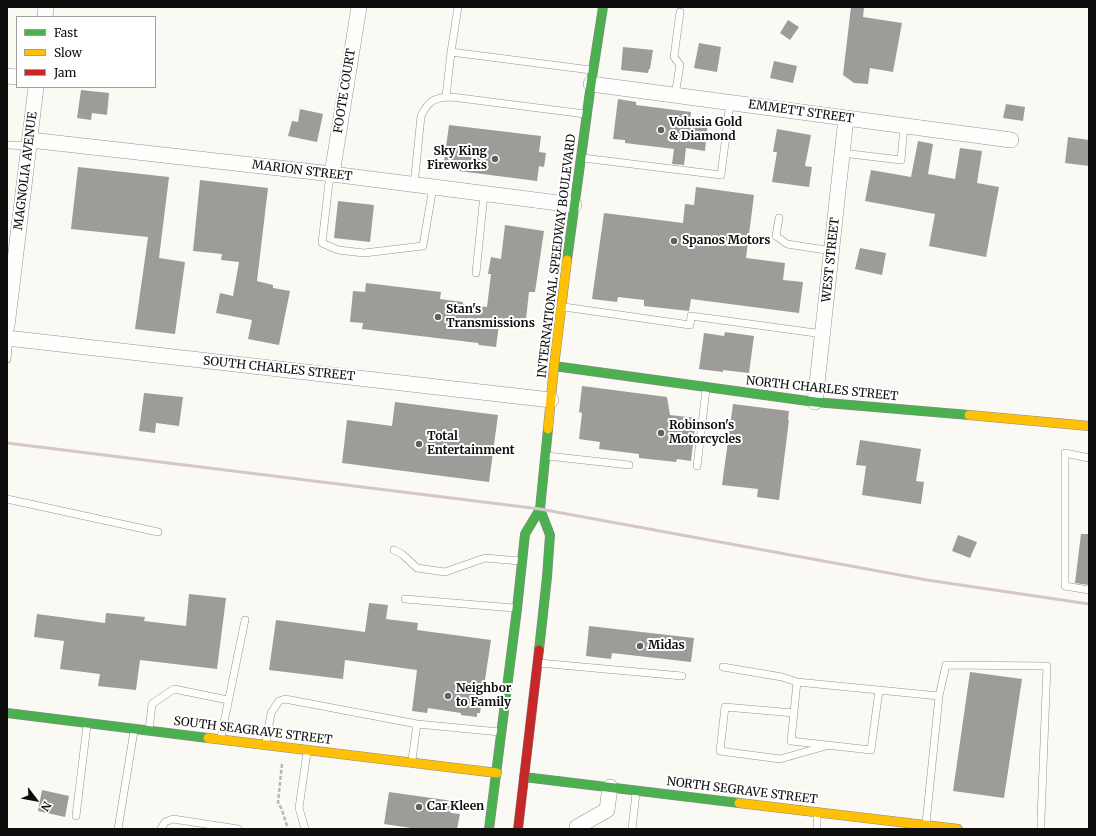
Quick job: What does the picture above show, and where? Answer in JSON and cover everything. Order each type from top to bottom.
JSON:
[{"type":"street","name":"FOOTE COURT","points":[[331,174],[359,7]]},
{"type":"street","name":"INTERNATIONAL SPEEDWAY BOULEVARD","points":[[489,829],[521,609],[522,562],[525,534],[540,509],[554,366],[574,205],[603,7]]},
{"type":"street","name":"EMMETT STREET","points":[[592,77],[675,95],[1011,140]]},
{"type":"street","name":"MAGNOLIA AVENUE","points":[[8,334],[9,297],[36,88]]},
{"type":"street","name":"WEST STREET","points":[[815,402],[846,118]]},
{"type":"street","name":"MARION STREET","points":[[29,143],[331,174],[574,205]]},
{"type":"street","name":"SOUTH CHARLES STREET","points":[[8,334],[551,400]]},
{"type":"street","name":"NORTH CHARLES STREET","points":[[554,366],[815,402],[1089,426]]},
{"type":"street","name":"INTERNATIONAL SPEEDWAY BOULEVARD","points":[[518,829],[547,577],[550,535],[540,509]]},
{"type":"street","name":"SOUTH SEAGRAVE STREET","points":[[7,712],[497,773]]},
{"type":"street","points":[[516,770],[524,777]]},
{"type":"street","points":[[497,773],[503,794]]},
{"type":"street","name":"NORTH SEGRAVE STREET","points":[[524,777],[958,829]]},
{"type":"street","points":[[577,827],[607,810],[610,787]]},
{"type":"lane","points":[[446,97],[458,7]]},
{"type":"lane","points":[[675,95],[680,66],[674,57],[680,12]]},
{"type":"lane","points":[[452,52],[592,77]]},
{"type":"lane","points":[[414,185],[421,116],[426,106],[432,101],[452,97],[587,115]]},
{"type":"lane","points":[[581,158],[721,175],[730,103]]},
{"type":"lane","points":[[842,153],[901,160],[904,126]]},
{"type":"lane","points":[[7,145],[29,143]]},
{"type":"lane","points":[[331,174],[322,243],[338,250],[364,253],[423,246],[433,187]]},
{"type":"lane","points":[[476,273],[484,194]]},
{"type":"lane","points":[[779,218],[776,236],[787,244],[832,250]]},
{"type":"lane","points":[[562,307],[690,325],[691,316],[823,334]]},
{"type":"lane","points":[[7,359],[8,334]]},
{"type":"lane","points":[[697,466],[706,387]]},
{"type":"lane","points":[[1089,458],[1065,453],[1065,586],[1089,590]]},
{"type":"lane","points":[[545,455],[628,465]]},
{"type":"lane","points":[[7,499],[158,532]]},
{"type":"lane","points":[[394,550],[402,554],[417,568],[445,572],[485,558],[522,562]]},
{"type":"lane","points":[[405,599],[521,609]]},
{"type":"lane","points":[[221,739],[245,620]]},
{"type":"lane","points":[[537,662],[682,676]]},
{"type":"lane","points":[[926,825],[939,696],[946,665],[1047,666],[1041,829]]},
{"type":"lane","points":[[723,667],[782,677],[797,682],[939,696]]},
{"type":"lane","points":[[797,682],[791,741],[830,744],[871,750],[879,690]]},
{"type":"lane","points":[[150,730],[152,704],[174,689],[228,700]]},
{"type":"lane","points":[[266,744],[271,713],[279,701],[285,699],[417,724],[502,732]]},
{"type":"lane","points":[[794,713],[725,707],[720,751],[780,759],[830,744]]},
{"type":"lane","points":[[76,816],[88,722]]},
{"type":"lane","points":[[412,762],[417,724]]},
{"type":"lane","points":[[118,829],[135,728]]},
{"type":"lane","points":[[305,829],[299,808],[307,749]]},
{"type":"lane","points":[[632,829],[637,791]]},
{"type":"lane","points":[[817,812],[817,829]]},
{"type":"lane","points":[[161,829],[165,822],[173,819],[238,829]]},
{"type":"path","points":[[283,761],[278,802],[288,829]]},
{"type":"building","points":[[851,7],[864,7],[863,17],[902,23],[893,72],[870,68],[868,84],[854,83],[843,75]]},
{"type":"building","points":[[788,20],[799,27],[790,40],[780,33]]},
{"type":"building","points":[[699,43],[721,47],[717,72],[694,68]]},
{"type":"building","points":[[623,47],[653,50],[648,73],[621,70]]},
{"type":"building","points":[[774,61],[797,66],[793,83],[770,78]]},
{"type":"building","points":[[81,90],[109,93],[107,115],[92,113],[91,120],[77,118]]},
{"type":"building","name":"Volusia Gold & Diamond","points":[[618,99],[636,102],[636,105],[691,112],[690,119],[708,121],[705,151],[686,148],[684,165],[672,164],[674,149],[625,143],[625,140],[613,139]]},
{"type":"building","points":[[1006,104],[1025,107],[1023,121],[1003,118]]},
{"type":"building","points":[[300,109],[323,114],[317,142],[288,136],[292,121],[298,122]]},
{"type":"building","name":"Sky King Fireworks","points":[[449,125],[541,136],[539,152],[546,153],[544,167],[539,166],[537,181],[443,169]]},
{"type":"building","points":[[777,129],[811,135],[805,166],[812,167],[809,187],[772,182],[777,152],[773,152]]},
{"type":"building","points":[[1068,137],[1089,140],[1089,166],[1065,163]]},
{"type":"building","points":[[918,141],[933,144],[928,174],[955,179],[960,148],[982,151],[977,183],[999,187],[986,257],[929,246],[935,214],[865,201],[871,170],[911,177]]},
{"type":"building","points":[[78,167],[169,177],[159,258],[185,262],[175,334],[135,329],[148,237],[71,229]]},
{"type":"building","points":[[200,180],[268,188],[257,281],[273,285],[273,288],[290,291],[279,345],[248,339],[252,320],[216,313],[220,293],[233,296],[239,262],[221,260],[222,254],[193,251]]},
{"type":"building","name":"Spanos Motors","points":[[696,187],[754,195],[746,258],[785,263],[783,280],[803,282],[799,313],[691,299],[689,311],[644,306],[644,300],[618,297],[617,302],[592,299],[604,213],[683,223],[685,204],[694,205]]},
{"type":"building","points":[[338,201],[374,205],[370,242],[334,238]]},
{"type":"building","name":"Stan's Transmissions","points":[[505,225],[544,231],[535,292],[529,292],[525,328],[499,325],[496,347],[479,345],[478,343],[362,329],[363,323],[350,322],[353,291],[365,292],[366,283],[441,292],[440,299],[487,307],[491,274],[488,274],[491,257],[501,259]]},
{"type":"building","points":[[860,248],[886,253],[882,275],[855,269]]},
{"type":"building","points":[[725,332],[754,336],[749,373],[699,369],[704,333],[724,336]]},
{"type":"building","points":[[582,386],[667,397],[670,415],[696,418],[691,461],[677,459],[676,462],[639,458],[639,454],[599,449],[600,442],[579,439],[582,413],[579,412]]},
{"type":"building","points":[[144,393],[183,397],[179,426],[156,423],[155,433],[139,431]]},
{"type":"building","name":"Total Entertainment","points":[[395,402],[498,415],[489,482],[342,463],[347,420],[392,426]]},
{"type":"building","points":[[733,404],[789,411],[779,500],[757,497],[758,489],[722,485]]},
{"type":"building","points":[[860,440],[921,449],[916,481],[924,482],[921,504],[862,495],[866,466],[856,465]]},
{"type":"building","points":[[1081,534],[1089,534],[1089,585],[1075,583]]},
{"type":"building","points":[[958,535],[977,542],[970,558],[952,551]]},
{"type":"building","points":[[189,594],[226,598],[217,669],[140,660],[136,690],[98,686],[100,674],[60,669],[64,641],[34,637],[37,614],[105,623],[106,613],[145,617],[144,621],[186,626]]},
{"type":"building","points":[[369,603],[388,605],[386,619],[418,623],[417,630],[491,640],[480,713],[477,713],[477,717],[428,708],[427,713],[412,711],[417,670],[345,660],[343,679],[269,670],[276,620],[365,632]]},
{"type":"building","name":"Midas","points":[[589,626],[694,638],[691,662],[612,653],[611,659],[586,656]]},
{"type":"building","points":[[970,672],[1022,679],[1004,798],[953,791]]},
{"type":"building","points":[[42,790],[69,796],[65,817],[38,811]]},
{"type":"building","name":"Car Kleen","points":[[389,792],[453,801],[451,813],[460,814],[457,829],[418,829],[384,824]]},
{"type":"railway","points":[[7,443],[540,509],[927,580],[1089,604]]},
{"type":"traffic: fast","points":[[567,260],[603,7]]},
{"type":"traffic: fast","points":[[554,366],[815,402],[969,415]]},
{"type":"traffic: fast","points":[[489,829],[525,534],[540,509],[548,429]]},
{"type":"traffic: fast","points":[[539,650],[550,535],[540,509]]},
{"type":"traffic: fast","points":[[7,713],[208,738]]},
{"type":"traffic: fast","points":[[524,777],[739,803]]},
{"type":"traffic: slow","points":[[548,429],[567,260]]},
{"type":"traffic: slow","points":[[969,415],[1089,426]]},
{"type":"traffic: slow","points":[[208,738],[497,773]]},
{"type":"traffic: slow","points":[[739,803],[958,829]]},
{"type":"traffic: jam","points":[[518,829],[539,650]]},
{"type":"place","name":"Volusia Gold & Diamond","points":[[661,130]]},
{"type":"place","name":"Sky King Fireworks","points":[[495,159]]},
{"type":"place","name":"Spanos Motors","points":[[674,241]]},
{"type":"place","name":"Stan's Transmissions","points":[[438,317]]},
{"type":"place","name":"Robinson's Motorcycles","points":[[661,433]]},
{"type":"place","name":"Total Entertainment","points":[[419,444]]},
{"type":"place","name":"Midas","points":[[640,646]]},
{"type":"place","name":"Neighbor to Family","points":[[448,696]]},
{"type":"place","name":"Car Kleen","points":[[419,807]]}]
